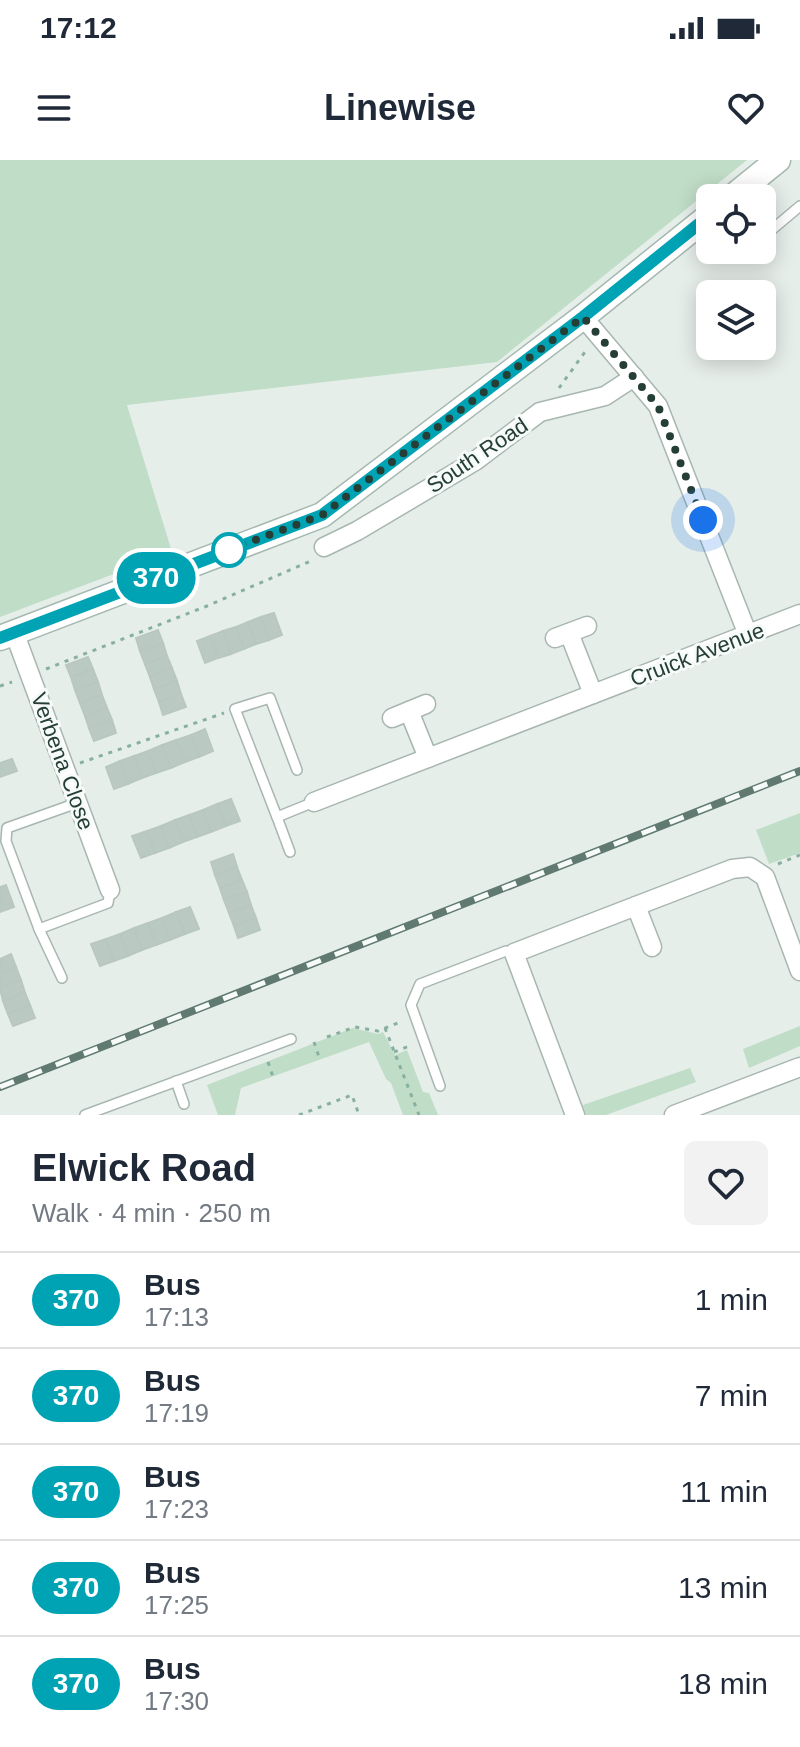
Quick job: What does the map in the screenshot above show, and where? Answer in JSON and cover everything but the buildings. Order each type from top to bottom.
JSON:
[{"type":"main road","points":[[748,184],[778,160]]},
{"type":"main road","name":"South Road","points":[[7,635],[322,515],[583,317],[696,226]]},
{"type":"street","points":[[583,317],[658,406],[748,635]]},
{"type":"street","name":"South Road","points":[[324,547],[357,531],[475,461],[540,412],[605,396],[634,377]]},
{"type":"street","name":"Cruick Avenue","points":[[314,802],[800,614]]},
{"type":"street","points":[[570,632],[593,694]]},
{"type":"street","name":"Verbena Close","points":[[7,635],[31,675],[110,890]]},
{"type":"street","points":[[392,718],[418,708],[428,758]]},
{"type":"street","points":[[575,1115],[514,953],[732,869],[750,867],[765,877],[800,971]]},
{"type":"street","points":[[636,906],[652,947]]},
{"type":"street","points":[[674,1115],[800,1067]]},
{"type":"lane","points":[[776,226],[800,206]]},
{"type":"lane","points":[[290,852],[235,709],[270,698],[297,770]]},
{"type":"lane","points":[[277,817],[314,802]]},
{"type":"lane","points":[[62,978],[39,929],[6,841],[7,828],[78,803]]},
{"type":"lane","points":[[39,929],[108,903],[110,890]]},
{"type":"lane","points":[[440,1086],[411,1005],[420,984],[506,951],[514,953]]},
{"type":"lane","points":[[85,1115],[291,1039]]},
{"type":"lane","points":[[176,1081],[184,1104]]},
{"type":"path","points":[[0,686],[268,580],[327,554],[324,547]]},
{"type":"path","points":[[65,769],[235,709]]},
{"type":"path","points":[[771,867],[800,855]]},
{"type":"path","points":[[327,1037],[355,1027],[378,1031],[411,1018]]},
{"type":"path","points":[[385,1028],[419,1115]]},
{"type":"path","points":[[314,1042],[320,1060]]},
{"type":"path","points":[[268,1061],[273,1077]]},
{"type":"path","points":[[299,1115],[352,1095],[359,1115]]},
{"type":"green space","points":[[0,160],[747,160],[717,184],[696,184],[696,201],[497,362],[127,405],[172,552],[0,617]]},
{"type":"green space","points":[[800,813],[800,853],[769,864],[756,830]]},
{"type":"green space","points":[[800,1026],[800,1046],[749,1068],[743,1049]]},
{"type":"green space","points":[[353,1028],[378,1034],[383,1032],[395,1055],[407,1050],[423,1092],[429,1093],[438,1115],[403,1115],[391,1083],[386,1079],[369,1042],[241,1088],[235,1115],[218,1115],[207,1085]]},
{"type":"green space","points":[[690,1068],[696,1082],[606,1115],[586,1115],[583,1105]]},
{"type":"railway","points":[[0,1087],[800,771]]},
{"type":"bus line","name":"370","points":[[0,638],[322,515],[583,317],[696,226]]},
{"type":"route","points":[[229,550],[322,515],[583,317],[658,406],[703,520]]}]
